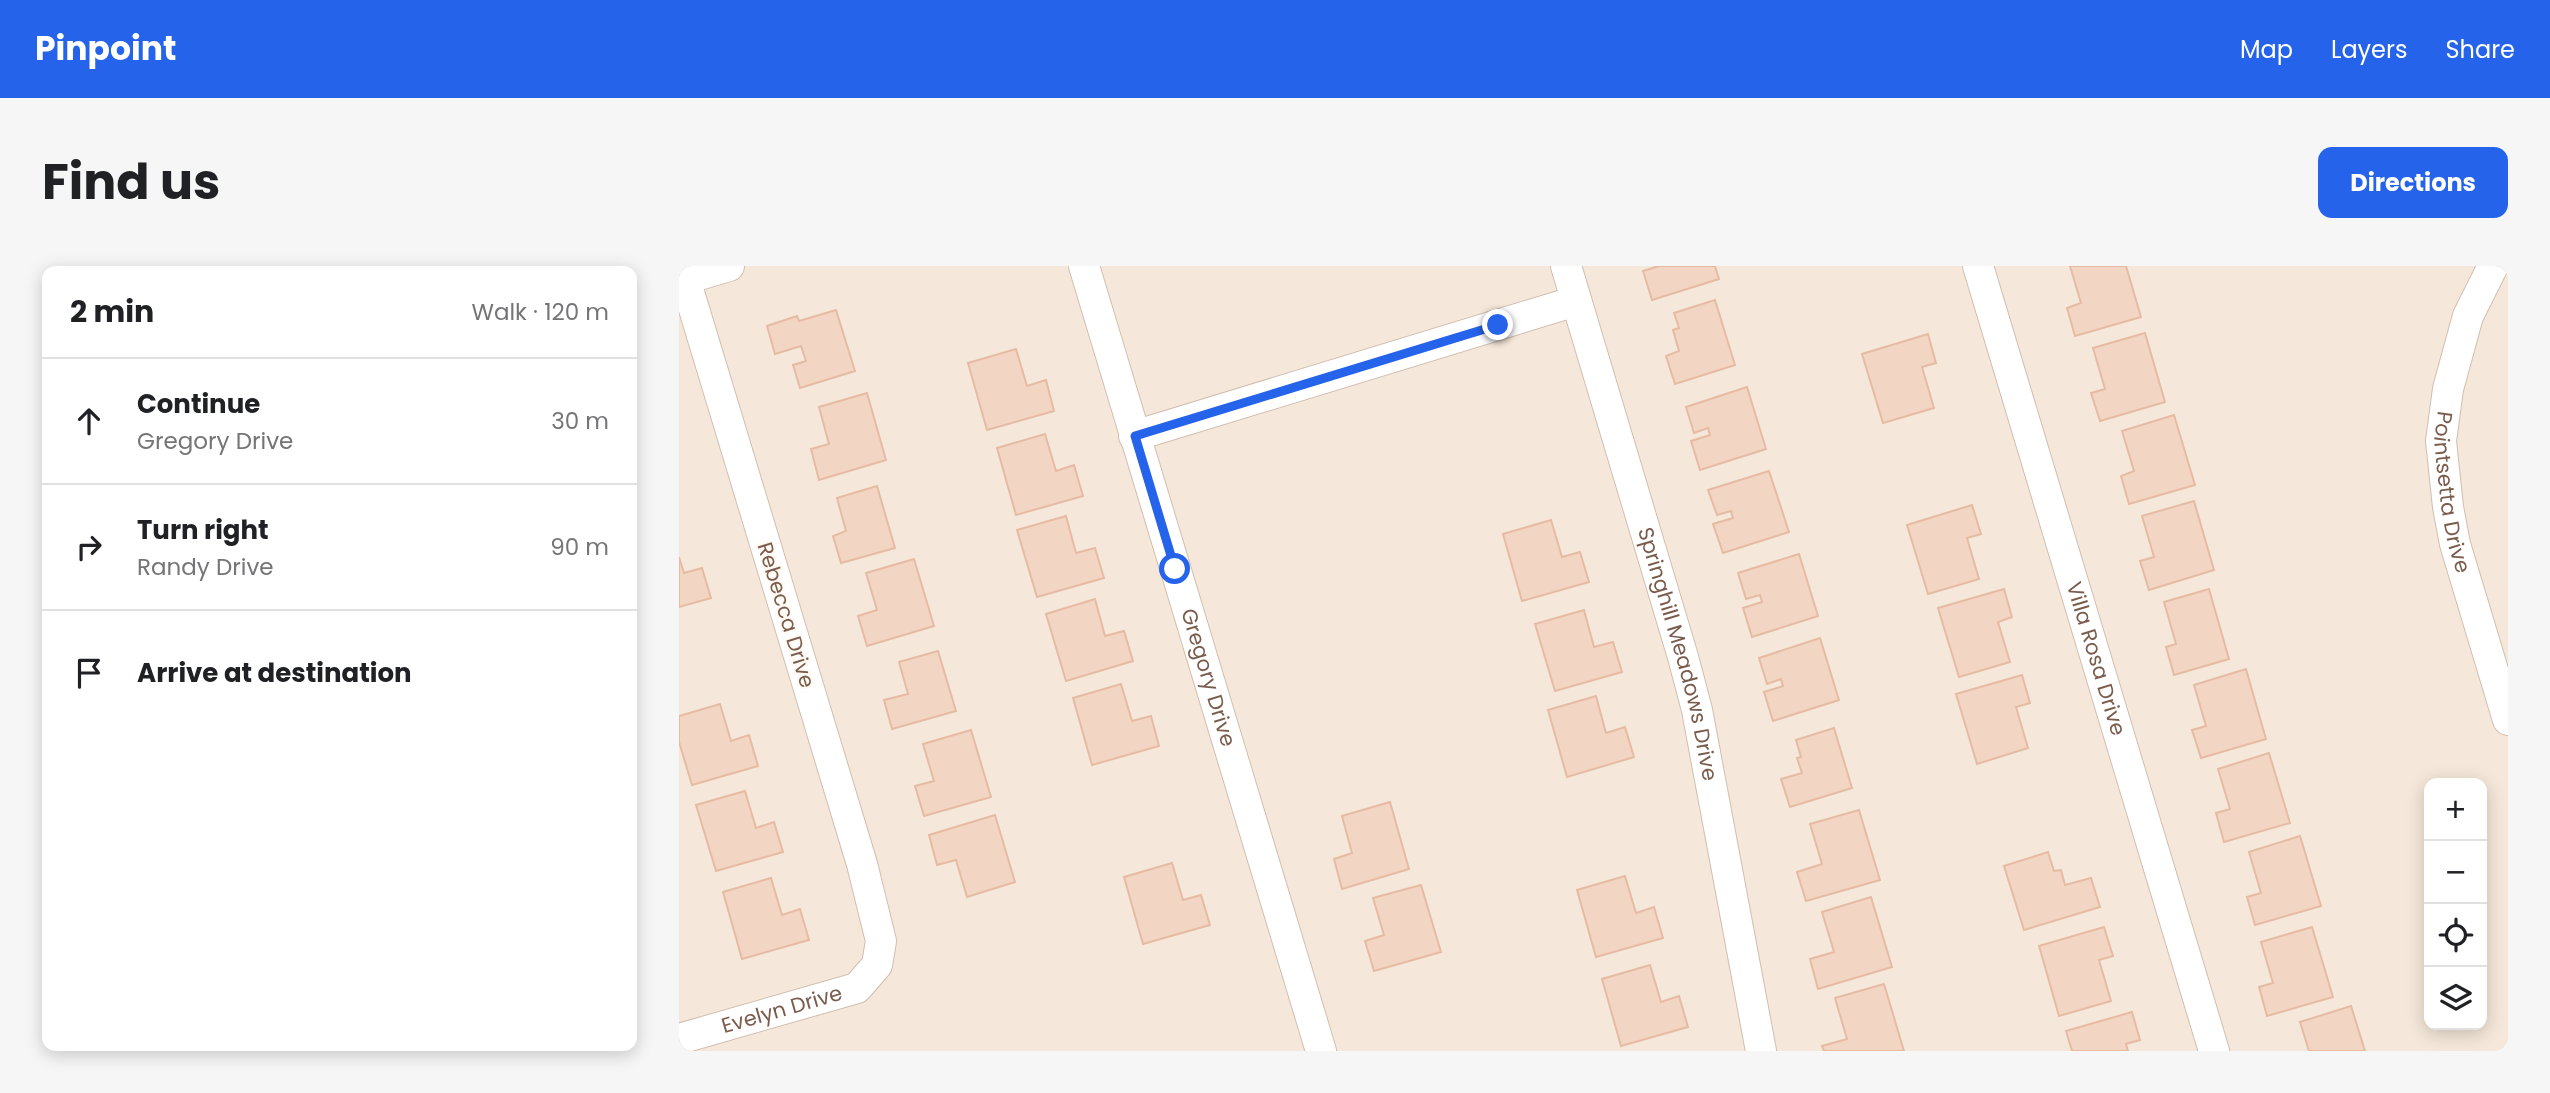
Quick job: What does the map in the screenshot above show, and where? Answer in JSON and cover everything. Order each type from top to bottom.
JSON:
[{"type":"street","points":[[683,273],[729,266]]},
{"type":"street","name":"Gregory Drive","points":[[1084,266],[1321,1051]]},
{"type":"street","name":"Springhill Meadows Drive","points":[[1566,266],[1697,710],[1761,1051]]},
{"type":"street","name":"Villa Rosa Drive","points":[[1978,266],[2214,1051]]},
{"type":"street","name":"Pointsetta Drive","points":[[2493,266],[2467,316],[2448,389],[2441,441],[2455,544],[2508,720]]},
{"type":"street","name":"Rebecca Drive","points":[[683,273],[862,864],[881,941],[877,965]]},
{"type":"street","points":[[1135,436],[1576,301]]},
{"type":"street","name":"Evelyn Drive","points":[[679,1040],[857,988],[877,965]]},
{"type":"shaded area","points":[[679,266],[2508,266],[2508,1051],[679,1051]]},
{"type":"building","points":[[1659,266],[1715,266],[1719,279],[1652,300],[1643,271]]},
{"type":"building","points":[[2070,266],[2126,266],[2141,317],[2075,336],[2067,308],[2081,303]]},
{"type":"building","points":[[1715,300],[1735,365],[1675,384],[1666,356],[1679,351],[1673,330],[1679,328],[1674,313]]},
{"type":"building","points":[[836,310],[855,371],[800,388],[793,365],[806,361],[801,346],[775,354],[767,326],[797,316],[799,321]]},
{"type":"building","points":[[2145,333],[2165,402],[2100,421],[2091,393],[2105,389],[2093,348]]},
{"type":"building","points":[[1928,334],[1936,363],[1922,367],[1934,408],[1883,423],[1862,354]]},
{"type":"building","points":[[1016,349],[1027,386],[1046,380],[1054,411],[987,430],[968,363]]},
{"type":"building","points":[[1747,387],[1766,449],[1700,470],[1691,441],[1710,435],[1708,428],[1694,433],[1686,407]]},
{"type":"building","points":[[867,393],[886,460],[819,480],[811,449],[829,444],[819,407]]},
{"type":"building","points":[[2174,415],[2195,485],[2129,504],[2121,476],[2134,471],[2122,431]]},
{"type":"building","points":[[1045,434],[1056,471],[1074,465],[1083,496],[1016,515],[997,448]]},
{"type":"building","points":[[1769,471],[1789,532],[1723,553],[1713,524],[1733,518],[1731,511],[1717,515],[1708,490]]},
{"type":"building","points":[[877,486],[895,548],[841,563],[833,536],[846,531],[837,498]]},
{"type":"building","points":[[2194,501],[2214,570],[2149,590],[2140,561],[2154,557],[2142,516]]},
{"type":"building","points":[[1972,505],[1981,534],[1967,538],[1979,579],[1928,594],[1907,525]]},
{"type":"building","points":[[1066,516],[1076,553],[1095,548],[1104,578],[1037,597],[1017,530]]},
{"type":"building","points":[[1551,520],[1562,557],[1580,552],[1589,582],[1522,601],[1503,534]]},
{"type":"building","points":[[1799,554],[1818,616],[1752,637],[1743,608],[1762,602],[1760,595],[1746,599],[1738,573]]},
{"type":"building","points":[[679,557],[684,573],[702,568],[711,598],[679,607]]},
{"type":"building","points":[[914,559],[934,626],[867,646],[858,616],[877,610],[866,573]]},
{"type":"building","points":[[2004,589],[2012,617],[1998,622],[2010,662],[1959,677],[1938,608]]},
{"type":"building","points":[[2209,589],[2229,659],[2174,675],[2166,647],[2176,644],[2164,602]]},
{"type":"building","points":[[1095,599],[1105,636],[1124,631],[1133,661],[1066,681],[1046,614]]},
{"type":"building","points":[[1584,610],[1594,647],[1613,642],[1622,672],[1555,691],[1535,624]]},
{"type":"building","points":[[1820,638],[1839,700],[1773,721],[1764,692],[1783,686],[1781,679],[1767,684],[1759,658]]},
{"type":"building","points":[[938,651],[956,711],[892,729],[884,700],[908,694],[899,662]]},
{"type":"building","points":[[2246,669],[2266,739],[2201,758],[2192,730],[2206,726],[2194,685]]},
{"type":"building","points":[[2022,675],[2030,703],[2016,707],[2028,748],[1977,764],[1956,694]]},
{"type":"building","points":[[1121,684],[1132,721],[1151,716],[1159,746],[1092,765],[1073,698]]},
{"type":"building","points":[[1596,696],[1606,733],[1625,727],[1634,757],[1567,777],[1548,710]]},
{"type":"building","points":[[720,704],[731,741],[749,735],[758,766],[692,785],[679,742],[679,716]]},
{"type":"building","points":[[1834,728],[1852,788],[1790,807],[1781,779],[1802,773],[1797,758],[1801,757],[1796,740]]},
{"type":"building","points":[[971,730],[991,797],[924,816],[915,786],[934,781],[923,744]]},
{"type":"building","points":[[2269,753],[2290,823],[2224,842],[2216,813],[2230,809],[2218,769]]},
{"type":"building","points":[[745,791],[756,828],[774,822],[783,852],[716,871],[696,805]]},
{"type":"building","points":[[1390,802],[1409,869],[1342,889],[1334,859],[1352,853],[1342,816]]},
{"type":"building","points":[[1859,810],[1880,880],[1806,901],[1797,872],[1822,864],[1810,824]]},
{"type":"building","points":[[995,815],[1015,882],[967,897],[956,860],[937,865],[929,835]]},
{"type":"building","points":[[2300,836],[2321,906],[2255,925],[2247,897],[2261,893],[2249,852]]},
{"type":"building","points":[[2048,852],[2054,871],[2061,870],[2065,885],[2091,878],[2100,907],[2024,930],[2004,866]]},
{"type":"building","points":[[1172,863],[1183,900],[1201,895],[1210,925],[1143,944],[1124,877]]},
{"type":"building","points":[[1625,876],[1636,913],[1654,907],[1663,938],[1596,957],[1577,890]]},
{"type":"building","points":[[771,878],[782,915],[800,909],[809,940],[742,959],[723,892]]},
{"type":"building","points":[[1421,885],[1441,952],[1374,971],[1365,941],[1384,935],[1373,898]]},
{"type":"building","points":[[1871,897],[1892,967],[1818,989],[1810,959],[1834,952],[1822,912]]},
{"type":"building","points":[[2104,927],[2113,956],[2099,960],[2111,1001],[2059,1016],[2039,946]]},
{"type":"building","points":[[2312,927],[2333,997],[2267,1016],[2259,987],[2273,983],[2261,942]]},
{"type":"building","points":[[1650,965],[1661,1002],[1679,996],[1688,1027],[1621,1046],[1602,979]]},
{"type":"building","points":[[1884,984],[1904,1051],[1824,1051],[1822,1046],[1847,1039],[1835,998]]},
{"type":"building","points":[[2351,1006],[2365,1051],[2309,1051],[2300,1022]]},
{"type":"building","points":[[2132,1012],[2140,1040],[2126,1044],[2128,1051],[2072,1051],[2066,1031]]},
{"type":"route","points":[[1175,569],[1135,436],[1498,325]]}]
